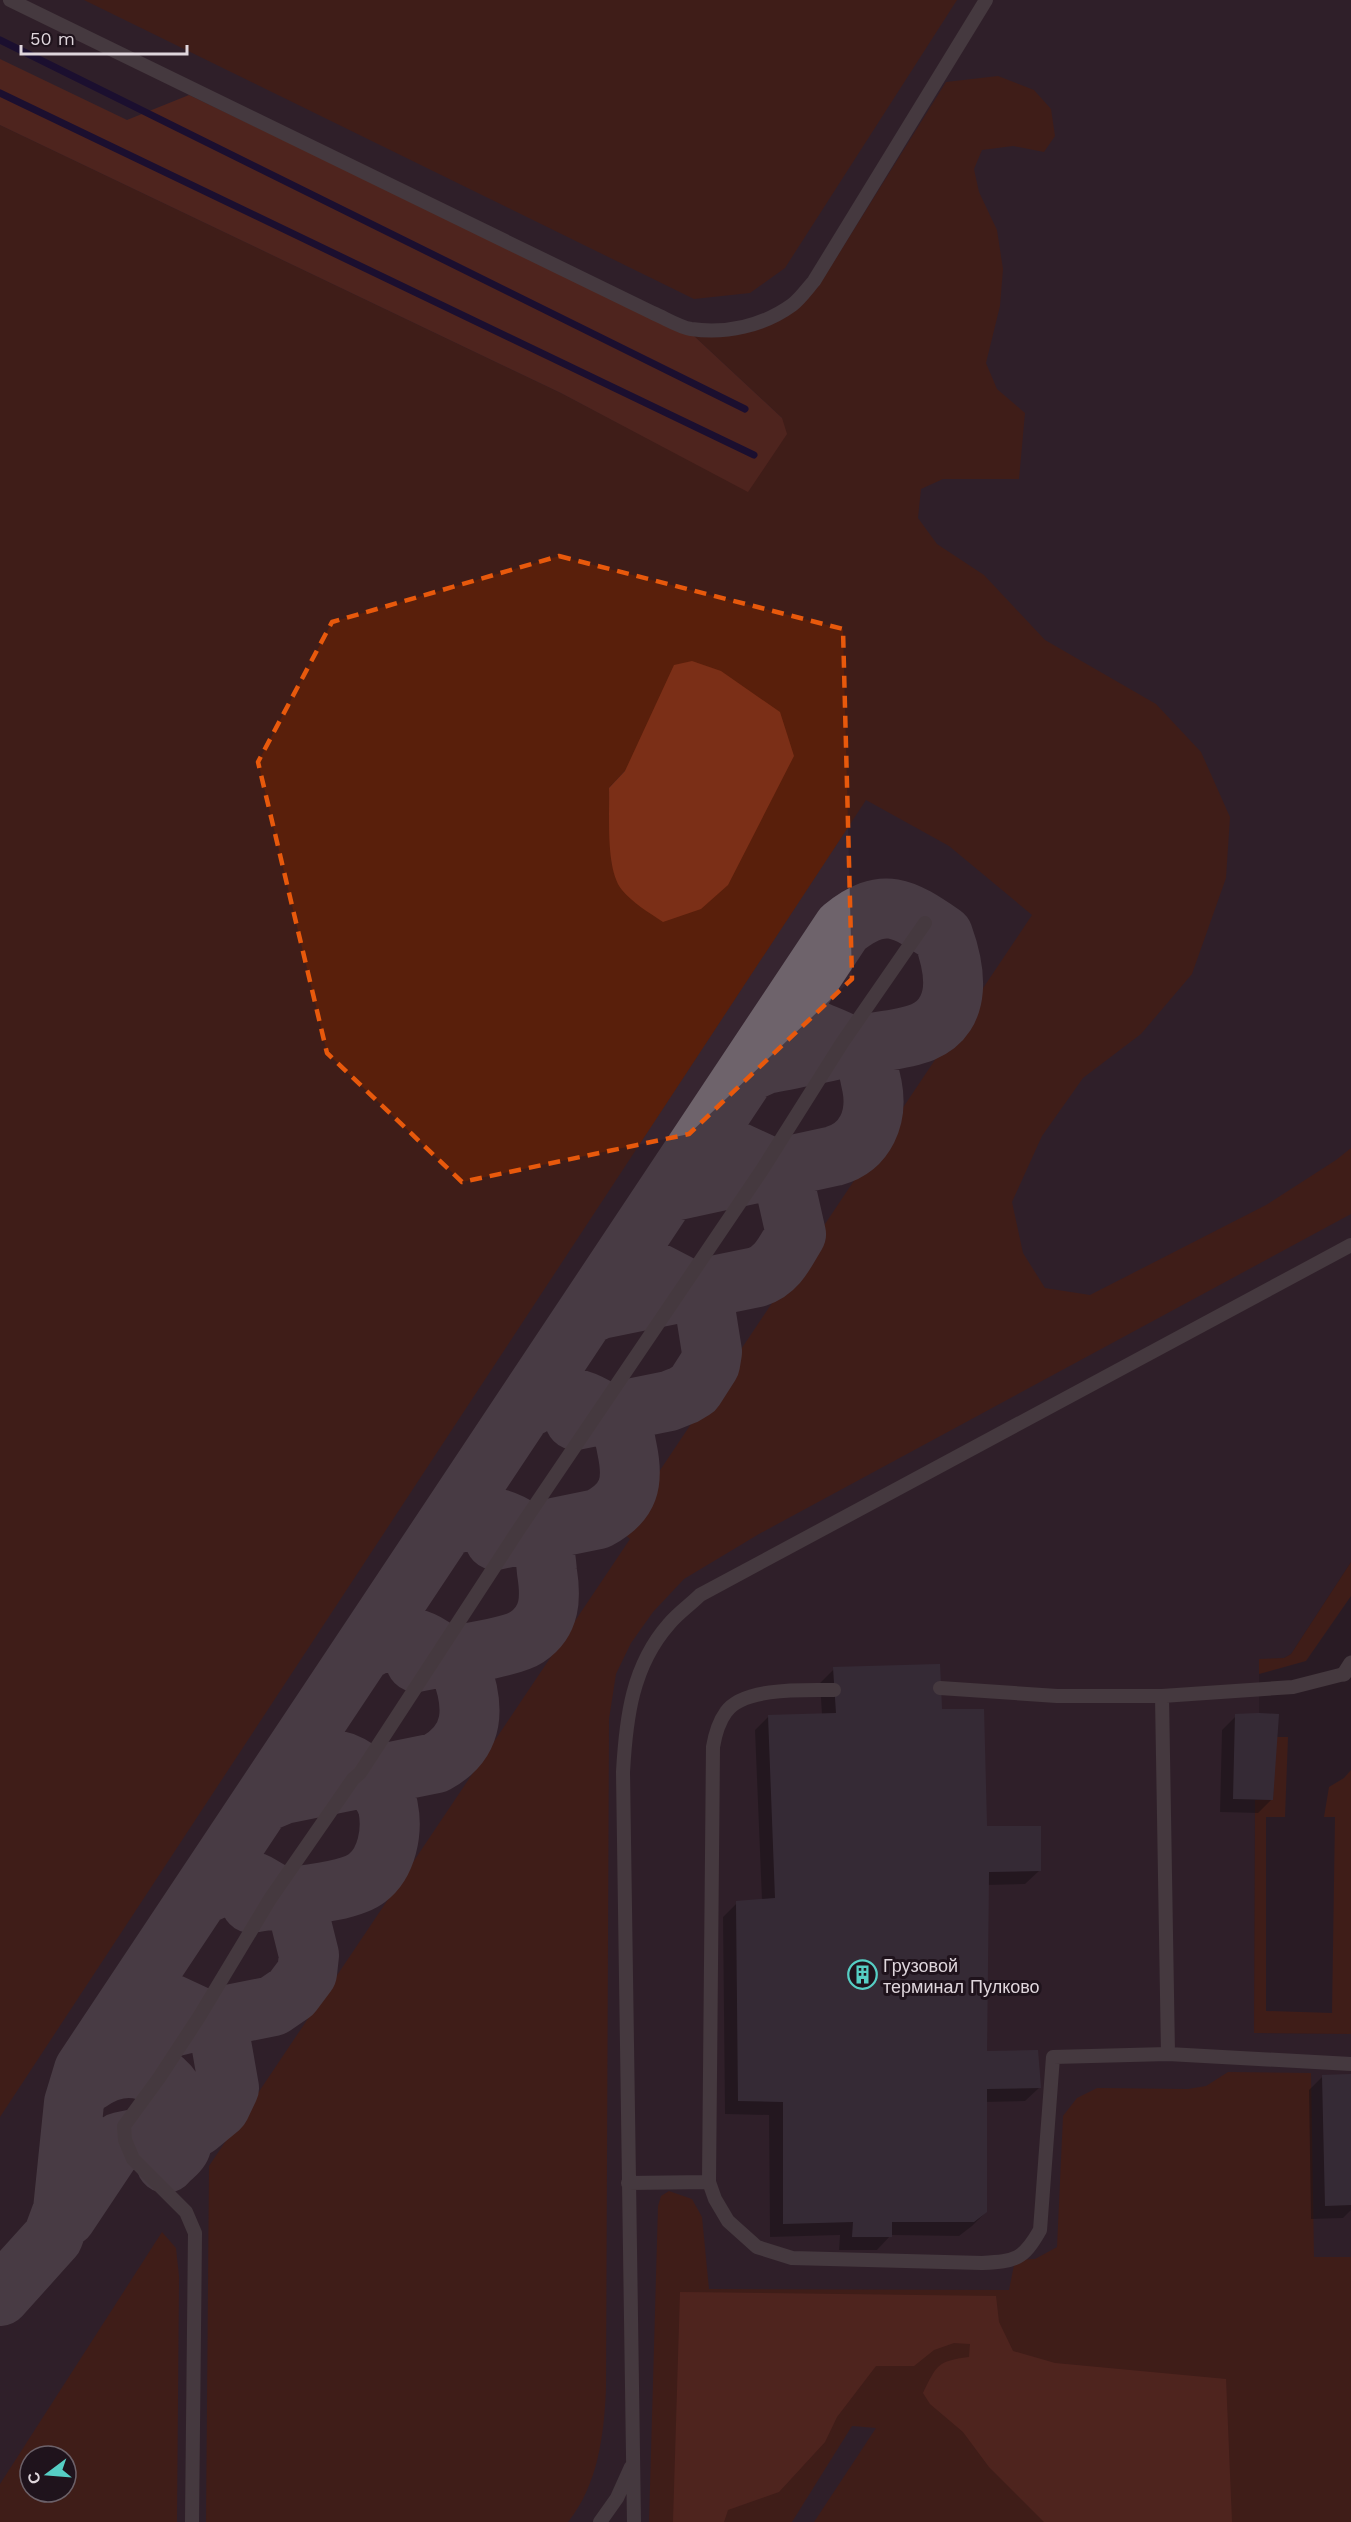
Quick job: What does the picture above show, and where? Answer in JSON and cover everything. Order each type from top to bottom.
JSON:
[{"type":"lane","points":[[10,0],[653,313],[689,329],[720,331],[746,327],[772,317],[794,304],[814,281],[986,0]]},
{"type":"lane","points":[[192,2522],[195,2233],[186,2212],[133,2160],[125,2140],[124,2126],[199,2017],[270,1899],[353,1779],[360,1773],[519,1529],[762,1170],[842,1042],[925,923]]},
{"type":"lane","points":[[634,2522],[623,1772],[625,1729],[634,1684],[649,1650],[670,1623],[700,1595],[1351,1245]]},
{"type":"lane","points":[[940,1688],[1057,1696],[1162,1696],[1293,1686],[1348,1668]]},
{"type":"lane","points":[[834,1690],[751,1695],[727,1710],[716,1730],[713,1748],[709,2182],[715,2199],[728,2221],[757,2247],[792,2258],[982,2263],[1010,2261],[1029,2249],[1040,2230],[1053,2057],[1168,2054],[1351,2064]]},
{"type":"lane","points":[[1162,1696],[1168,2054]]},
{"type":"lane","points":[[628,2183],[709,2182]]},
{"type":"lane","points":[[600,2522],[617,2498],[634,2460]]},
{"type":"highlighted area","points":[[559,556],[843,629],[852,979],[689,1134],[462,1182],[327,1053],[258,762],[332,622]]},
{"type":"shaded area","points":[[0,0],[1351,0],[1351,1562],[1291,1654],[1284,1658],[1259,1660],[1259,1713],[1233,1799],[1255,1800],[1254,2033],[1351,2034],[1351,2522],[0,2522]]},
{"type":"shaded area","points":[[84,0],[957,0],[785,268],[750,293],[694,299]]},
{"type":"shaded area","points":[[0,59],[127,120],[189,95],[694,336],[782,418],[787,434],[748,492],[561,393],[0,125]]},
{"type":"shaded area","points":[[998,76],[1034,90],[1051,109],[1055,136],[1044,152],[1013,146],[982,150],[974,169],[979,192],[997,230],[1003,269],[1000,306],[986,363],[997,389],[1025,413],[1019,479],[943,479],[921,489],[918,518],[937,544],[984,575],[1045,640],[1156,704],[1201,752],[1230,817],[1226,878],[1192,974],[1141,1034],[1083,1078],[1042,1136],[1012,1202],[1023,1253],[1045,1288],[1090,1295],[1266,1205],[1351,1148],[1351,1214],[759,1534],[684,1579],[653,1612],[631,1643],[616,1674],[609,1719],[605,2406],[601,2442],[593,2476],[578,2508],[568,2522],[206,2522],[209,2166],[630,1539],[620,1530],[1032,915],[949,846],[866,800],[0,2117],[0,125],[561,393],[748,491],[782,418],[694,336],[767,326],[818,287],[946,82]],"holes":[[[625,771],[612,866],[609,788]]]},
{"type":"shaded area","points":[[692,661],[721,671],[780,712],[794,756],[728,885],[701,909],[663,922],[631,899],[617,881],[611,855],[609,788],[625,771],[674,665]]},
{"type":"shaded area","points":[[1351,1562],[1351,1596],[1306,1661],[1259,1674],[1259,1659],[1284,1658],[1291,1654]]},
{"type":"shaded area","points":[[1276,1737],[1288,1737],[1285,1817],[1266,1817],[1266,2011],[1332,2013],[1335,1817],[1324,1817],[1329,1787],[1344,1778],[1351,1770],[1351,2034],[1254,2033],[1255,1800],[1273,1799]]},
{"type":"shaded area","points":[[1228,2072],[1311,2073],[1314,2257],[1351,2257],[1351,2522],[814,2522],[876,2428],[852,2426],[792,2522],[649,2522],[658,2206],[661,2196],[669,2191],[692,2199],[702,2217],[709,2289],[1009,2290],[1015,2260],[1035,2259],[1057,2247],[1063,2116],[1077,2098],[1097,2088],[1188,2089],[1206,2086]]},
{"type":"shaded area","points":[[162,2232],[176,2248],[179,2276],[177,2522],[0,2522],[0,2484],[18,2456],[18,2504],[78,2504],[78,2444],[26,2444]]},
{"type":"shaded area","points":[[680,2292],[996,2296],[999,2322],[1013,2351],[1055,2363],[1226,2379],[1232,2522],[1044,2522],[989,2467],[963,2432],[930,2404],[923,2393],[939,2366],[950,2360],[969,2357],[970,2344],[954,2343],[934,2350],[914,2366],[876,2366],[837,2417],[825,2442],[779,2492],[728,2510],[724,2522],[673,2522]]},
{"type":"building","name":"Грузовой терминал Пулково","points":[[940,1664],[942,1709],[984,1709],[987,1826],[1041,1826],[1041,1871],[989,1872],[987,2051],[1038,2050],[1041,2088],[987,2089],[987,2212],[974,2222],[892,2222],[892,2237],[852,2237],[853,2222],[783,2224],[783,2102],[738,2101],[736,1901],[775,1898],[768,1715],[836,1713],[833,1667]]},
{"type":"building","points":[[1235,1714],[1279,1714],[1273,1800],[1233,1799]]},
{"type":"building","points":[[1351,2074],[1351,2205],[1325,2206],[1322,2075]]},
{"type":"waterway","points":[[0,40],[745,409]]},
{"type":"waterway","points":[[0,93],[754,455]]},
{"type":"taxiway","points":[[0,2296],[53,2237],[63,2210],[74,2103],[84,2070],[843,928],[870,911],[893,909],[905,912],[943,935],[951,962],[953,990],[951,1003],[936,1024],[908,1037],[765,1064],[748,1072]]},
{"type":"taxiway","points":[[669,1192],[834,1156],[845,1152],[862,1138],[873,1109],[872,1086],[867,1066],[859,1054],[848,1046],[816,1031]]},
{"type":"taxiway","points":[[587,1315],[600,1309],[757,1277],[776,1265],[796,1234],[784,1181],[763,1164],[737,1152]]},
{"type":"taxiway","points":[[575,1420],[669,1401],[684,1395],[694,1389],[710,1364],[712,1352],[705,1308],[700,1299],[682,1286],[657,1273]]},
{"type":"taxiway","points":[[495,1540],[598,1519],[617,1506],[627,1490],[629,1461],[619,1422],[595,1407],[574,1398],[551,1398],[525,1409]]},
{"type":"taxiway","points":[[416,1662],[491,1649],[518,1641],[535,1631],[541,1624],[547,1608],[549,1590],[546,1558],[543,1548],[536,1539],[513,1525],[495,1518],[468,1519],[447,1527]]},
{"type":"taxiway","points":[[264,1802],[283,1794],[436,1763],[459,1744],[469,1721],[470,1709],[460,1667],[425,1643],[404,1637],[379,1643],[364,1651]]},
{"type":"taxiway","points":[[251,1903],[344,1888],[367,1878],[379,1864],[387,1846],[390,1826],[385,1799],[367,1777],[351,1766],[335,1760]]},
{"type":"taxiway","points":[[102,2044],[188,2023],[273,2006],[292,1993],[307,1973],[309,1955],[299,1915],[280,1897],[256,1883],[233,1881],[202,1895]]},
{"type":"taxiway","points":[[66,2217],[112,2148],[120,2142],[197,2126],[220,2107],[229,2088],[219,2031],[199,2017],[171,2004]]},
{"type":"taxiway","points":[[89,2082],[118,2069],[132,2068],[158,2076],[168,2086],[177,2098],[184,2130],[180,2148],[166,2163]]},
{"type":"place","name":"Грузовой терминал Пулково","points":[[862,1975]]}]
